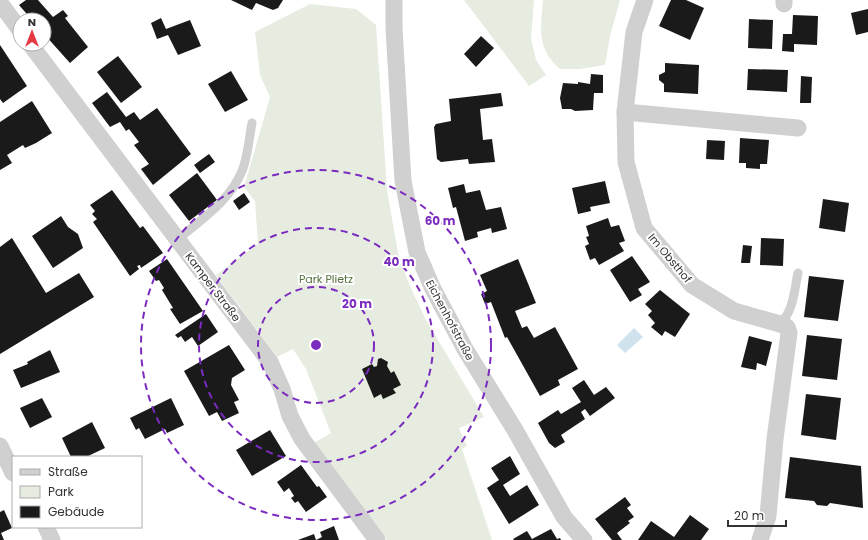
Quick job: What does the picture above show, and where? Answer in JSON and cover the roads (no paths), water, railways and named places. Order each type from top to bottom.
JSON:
[{"type":"street","name":"Eichenhofstraße","points":[[394,0],[394,28],[403,180],[417,252],[433,289],[465,349],[564,517],[584,540]]},
{"type":"street","name":"Im Obsthof","points":[[645,0],[634,32],[625,112],[626,162],[644,228],[692,285],[734,311],[780,324]]},
{"type":"street","points":[[0,3],[12,19]]},
{"type":"street","name":"Kamper Straße","points":[[36,52],[270,362],[282,389],[290,416],[302,439],[377,540]]},
{"type":"street","points":[[625,112],[798,128]]},
{"type":"street","points":[[760,540],[768,516],[775,439],[789,332],[788,327],[780,324]]},
{"type":"street","points":[[0,446],[12,471]]},
{"type":"street","points":[[46,528],[52,540]]},
{"type":"lane","points":[[177,240],[230,193],[242,170],[252,123]]},
{"type":"lane","points":[[780,324],[788,316],[791,310],[798,273]]},
{"type":"water","points":[[634,328],[643,337],[625,353],[617,345]]},
{"type":"park label","name":"Park Plietz","points":[[326,279]]}]
